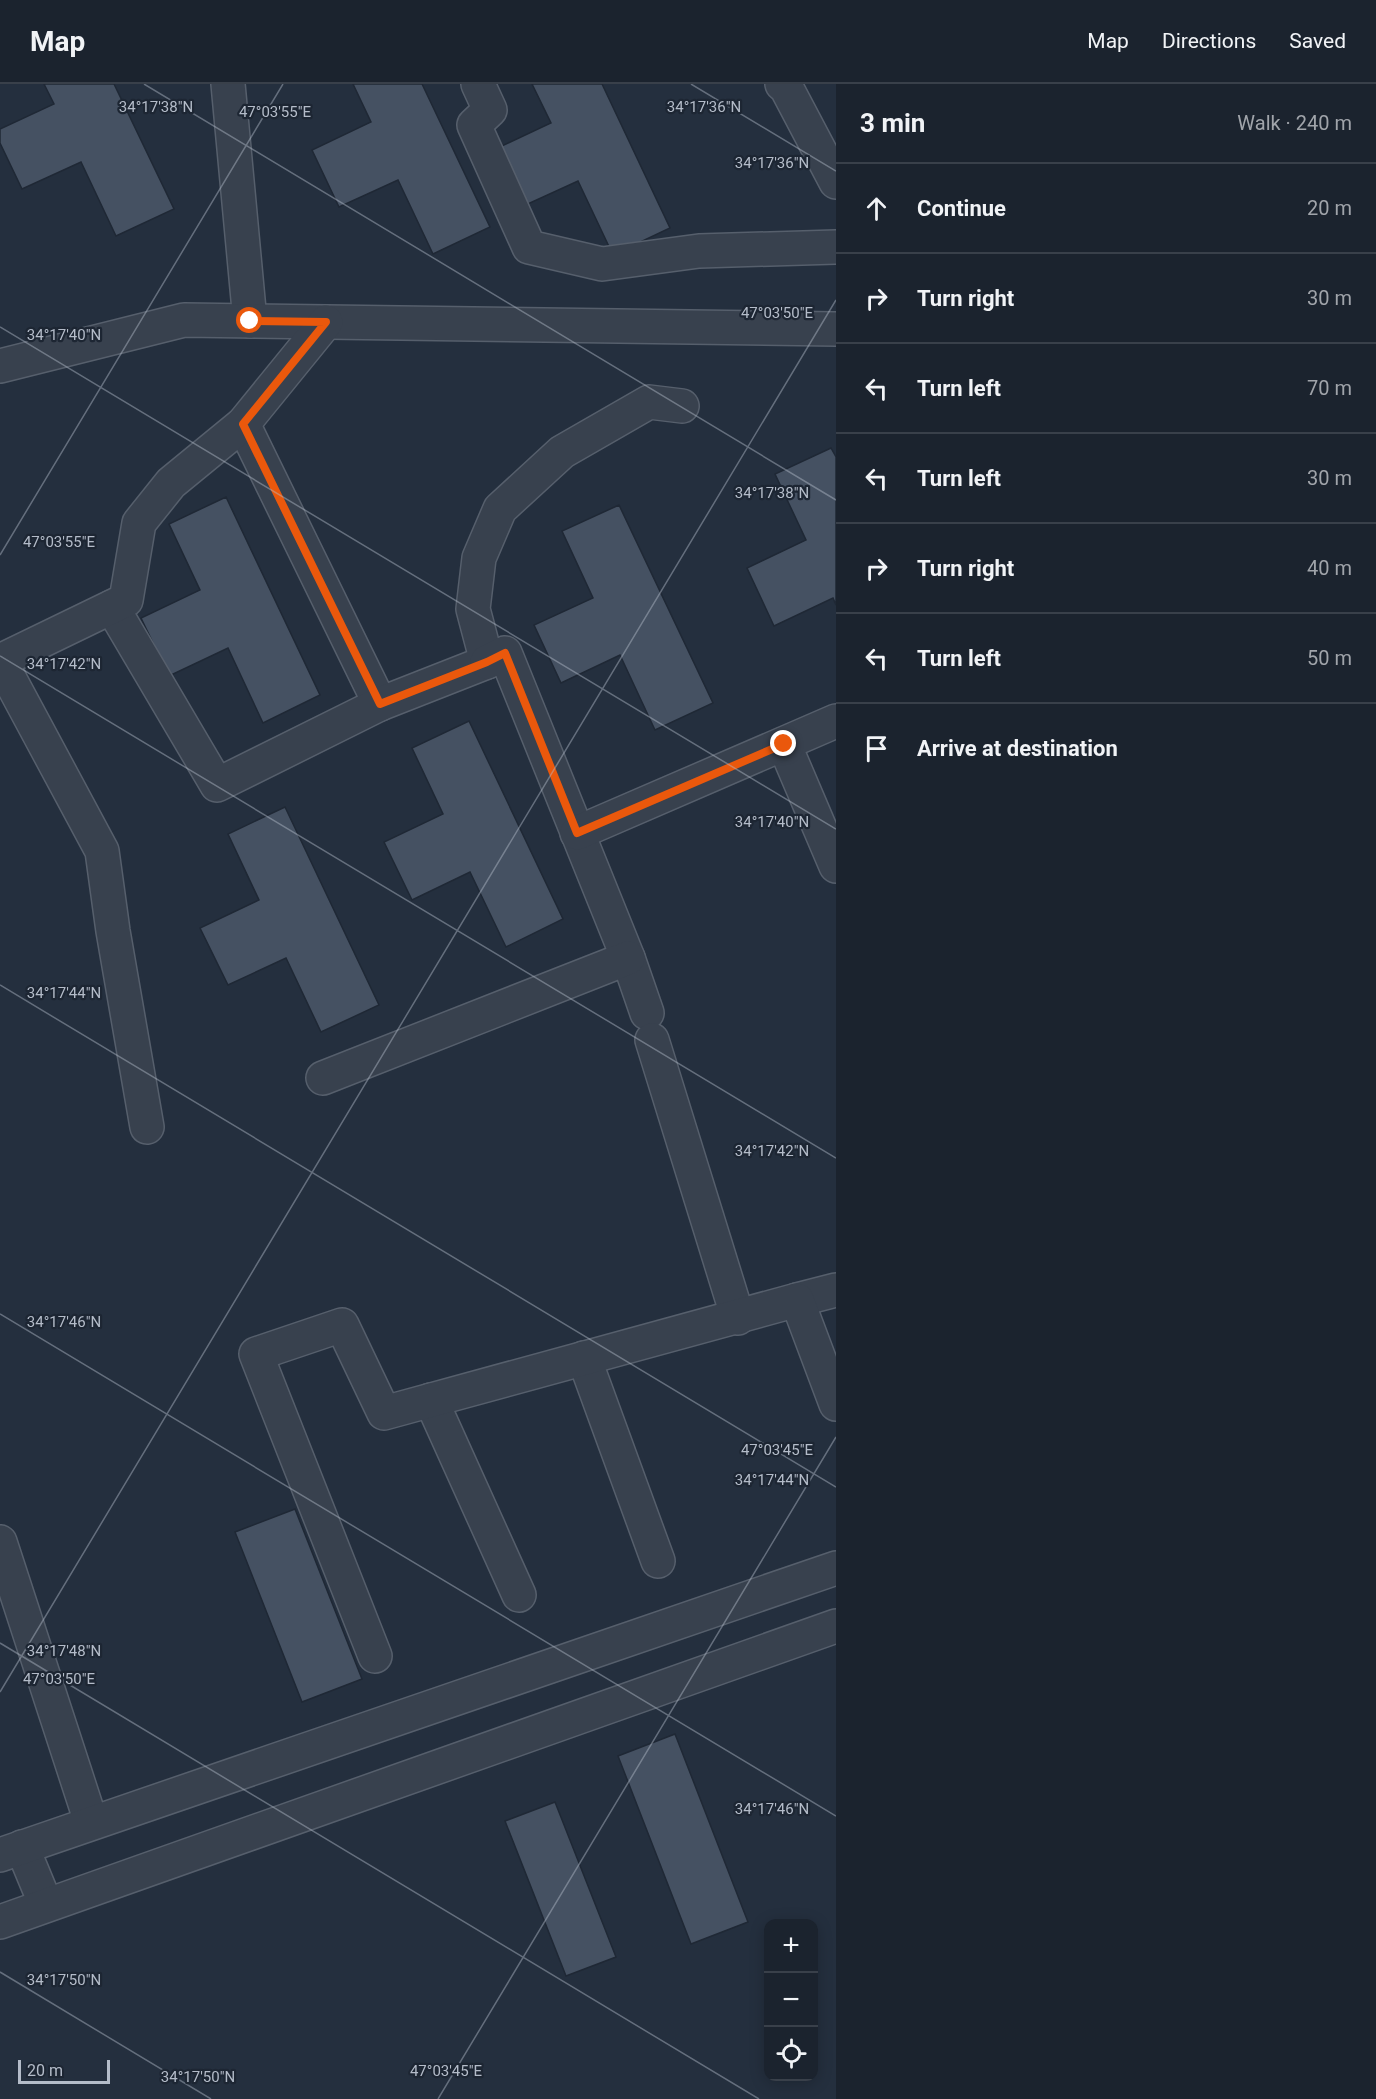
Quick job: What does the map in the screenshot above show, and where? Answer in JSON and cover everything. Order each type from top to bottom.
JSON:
[{"type":"street","points":[[228,84],[250,321]]},
{"type":"street","points":[[478,84],[490,110],[474,125],[528,247],[602,264],[699,251],[836,247]]},
{"type":"street","points":[[782,84],[786,87],[836,182]]},
{"type":"street","points":[[0,366],[184,320],[836,329]]},
{"type":"street","points":[[147,1127],[113,931],[102,851],[0,661],[126,600],[139,523],[171,483],[243,424],[326,322]]},
{"type":"street","points":[[487,662],[473,609],[479,558],[500,509],[562,452],[649,402],[682,406]]},
{"type":"street","points":[[243,424],[380,704]]},
{"type":"street","points":[[111,607],[217,785],[380,704],[505,653],[628,958],[738,1318]]},
{"type":"street","points":[[577,833],[836,721]]},
{"type":"street","points":[[784,744],[836,866]]},
{"type":"street","points":[[323,1078],[628,958]]},
{"type":"street","points":[[375,1656],[256,1354],[342,1325],[384,1413],[836,1290]]},
{"type":"street","points":[[797,1300],[836,1404]]},
{"type":"street","points":[[584,1358],[658,1561]]},
{"type":"street","points":[[431,1400],[519,1595]]},
{"type":"street","points":[[0,1542],[91,1822]]},
{"type":"street","points":[[46,1905],[11,1851],[836,1568]]},
{"type":"street","points":[[0,1922],[836,1626]]},
{"type":"building","points":[[44,84],[114,84],[174,209],[116,236],[81,162],[22,189],[0,143],[0,129],[54,104]]},
{"type":"building","points":[[353,84],[422,84],[490,227],[433,254],[398,180],[339,207],[312,150],[371,122]]},
{"type":"building","points":[[532,84],[602,84],[670,228],[613,255],[578,181],[519,208],[491,151],[551,123]]},
{"type":"building","points":[[831,448],[836,457],[836,605],[833,598],[774,626],[747,568],[806,540],[775,474]]},
{"type":"building","points":[[226,497],[320,695],[263,723],[228,648],[169,676],[141,618],[200,590],[169,524]]},
{"type":"building","points":[[619,505],[713,703],[655,730],[620,655],[561,683],[534,625],[593,598],[562,531]]},
{"type":"building","points":[[469,721],[563,919],[506,947],[470,872],[412,900],[384,842],[443,814],[412,748]]},
{"type":"building","points":[[285,807],[379,1005],[321,1032],[286,958],[228,985],[200,928],[259,900],[228,834]]},
{"type":"building","points":[[295,1509],[362,1679],[302,1702],[235,1532]]},
{"type":"building","points":[[675,1734],[748,1922],[691,1944],[618,1756]]},
{"type":"building","points":[[555,1802],[616,1957],[566,1976],[505,1821]]},
{"type":"route","points":[[250,321],[326,322],[243,424],[380,704],[505,653],[577,833],[784,744]]}]
